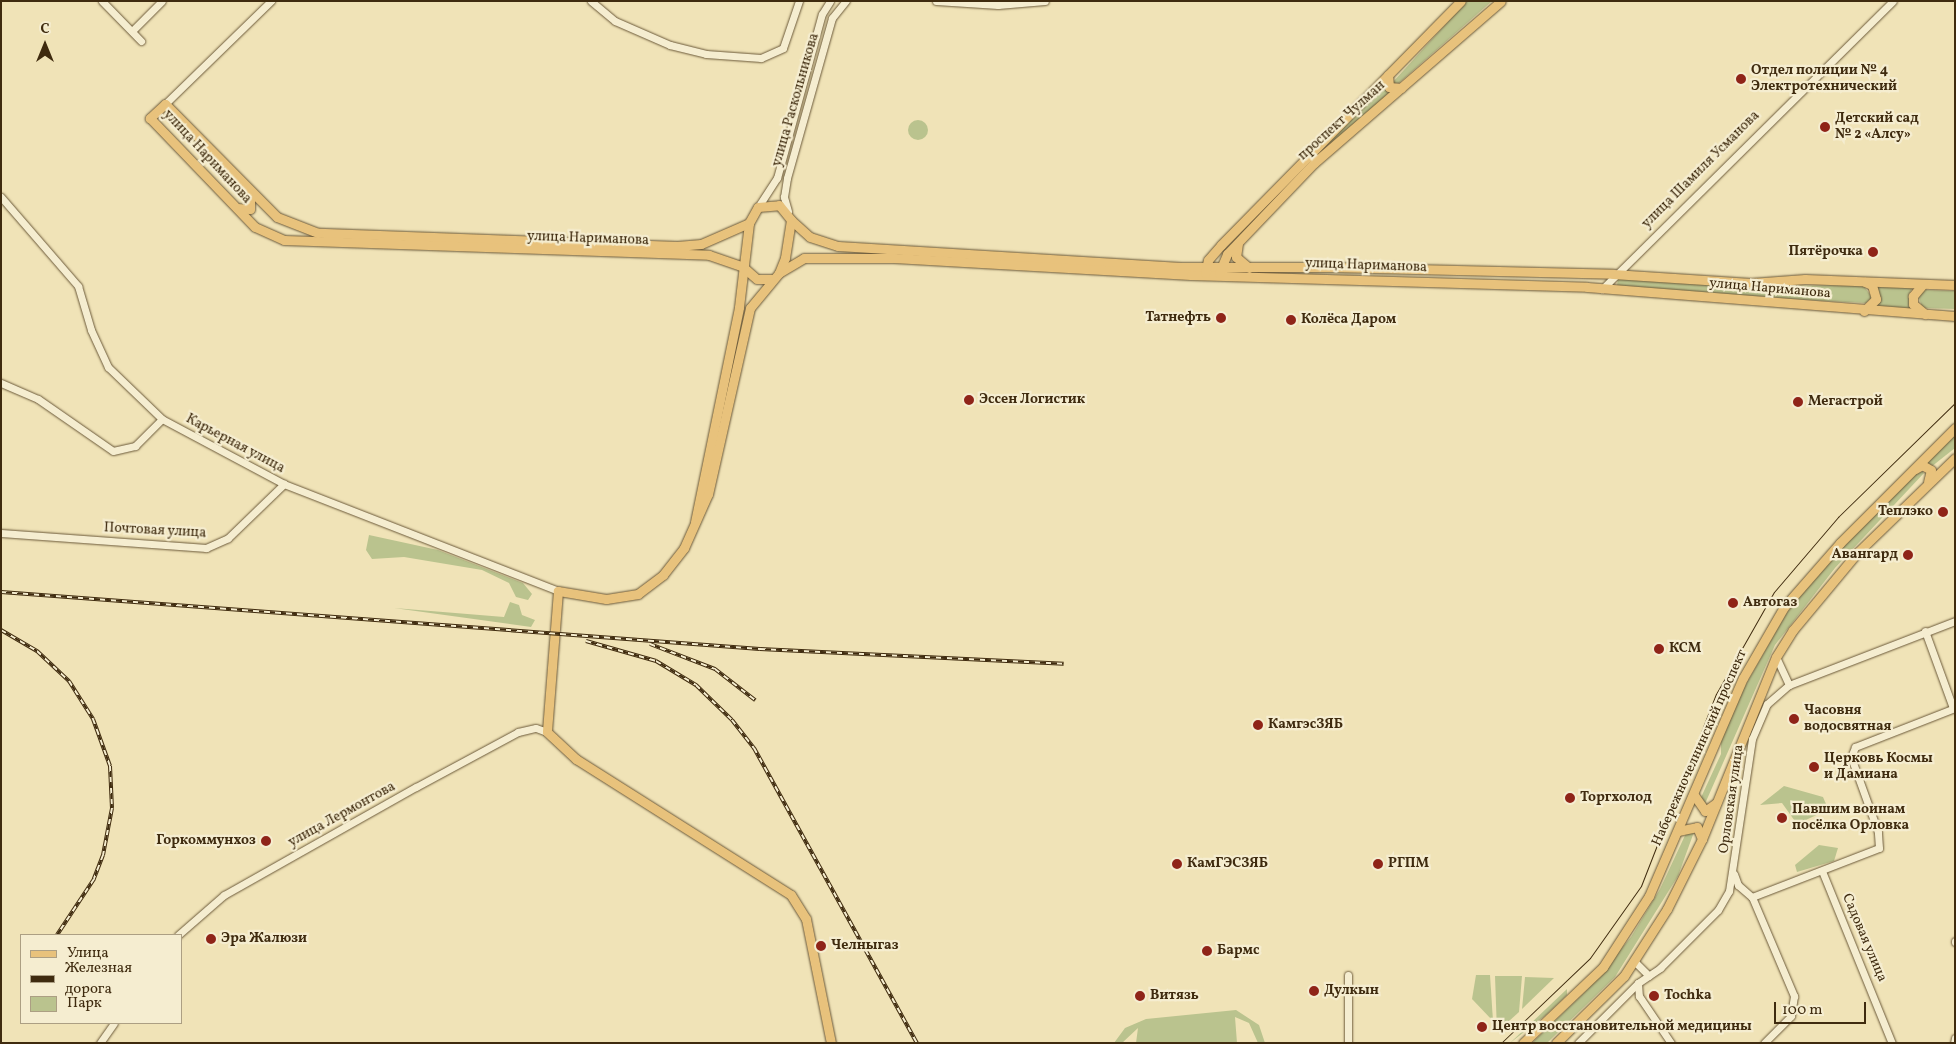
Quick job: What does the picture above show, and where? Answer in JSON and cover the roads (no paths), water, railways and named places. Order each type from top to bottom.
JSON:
[{"type":"main road","name":"проспект Чулман","points":[[1205,272],[1221,245],[1462,1]]},
{"type":"main road","name":"проспект Чулман","points":[[1219,272],[1238,242],[1314,163],[1501,1]]},
{"type":"main road","points":[[1388,75],[1389,86],[1401,88]]},
{"type":"main road","name":"улица Нариманова","points":[[749,223],[701,244],[677,246],[325,234],[284,221],[250,193],[165,104],[150,118],[255,227],[284,240],[709,255],[743,267],[757,279],[776,276],[793,263],[819,257],[1602,288],[1864,311],[1955,316]]},
{"type":"main road","points":[[234,206],[250,210],[250,193]]},
{"type":"main road","points":[[695,522],[739,307],[749,223],[758,207],[774,204],[790,215],[776,276],[750,308],[715,467],[695,522],[673,564],[638,594],[606,599],[558,591],[547,732],[576,759],[796,900],[806,919],[831,1043]]},
{"type":"main road","name":"улица Нариманова","points":[[790,215],[810,237],[838,246],[1205,272]]},
{"type":"main road","points":[[1238,242],[1236,256],[1249,268]]},
{"type":"main road","name":"улица Нариманова","points":[[1219,272],[1249,268],[1334,267],[1613,274],[1751,283],[1864,281],[1955,285]]},
{"type":"main road","points":[[1334,267],[1328,272],[1334,278]]},
{"type":"main road","points":[[1864,281],[1876,290],[1876,299],[1864,311]]},
{"type":"main road","points":[[1923,284],[1913,296],[1913,304],[1925,314]]},
{"type":"main road","name":"Набережночелнинский проспект","points":[[1523,1043],[1603,967],[1649,896],[1743,678],[1784,606],[1910,472],[1955,428]]},
{"type":"main road","points":[[1556,1043],[1599,1004],[1634,961],[1667,909],[1702,839],[1750,716],[1776,657],[1852,559],[1955,458]]},
{"type":"main road","points":[[1910,472],[1922,465],[1931,470],[1925,487]]},
{"type":"main road","points":[[1694,795],[1704,811],[1717,803]]},
{"type":"main road","points":[[1678,832],[1697,828],[1702,839]]},
{"type":"street","points":[[102,1],[141,41]]},
{"type":"street","points":[[132,31],[162,1]]},
{"type":"street","points":[[165,104],[271,1]]},
{"type":"street","points":[[591,1],[615,20],[670,45],[706,54],[762,58],[783,48],[799,1]]},
{"type":"street","name":"улица Раскольникова","points":[[758,207],[777,178],[822,14],[830,1]]},
{"type":"street","name":"улица Раскольникова","points":[[790,215],[785,184],[832,18],[846,1]]},
{"type":"street","points":[[936,1],[998,6],[1045,1]]},
{"type":"street","name":"улица Шамиля Усманова","points":[[1602,288],[1613,274],[1893,1]]},
{"type":"street","name":"Карьерная улица","points":[[1,197],[78,286],[108,367],[162,419],[284,484],[558,591]]},
{"type":"street","points":[[1,383],[38,399],[113,451],[135,446],[162,419]]},
{"type":"street","name":"Почтовая улица","points":[[1,533],[206,548],[228,538],[284,484]]},
{"type":"street","name":"Орловская улица","points":[[1578,1043],[1638,983],[1649,976],[1718,910],[1734,874],[1752,738],[1767,704],[1788,686],[1924,631],[1955,621]]},
{"type":"street","points":[[1752,897],[1879,848],[1878,832],[1852,757],[1855,747],[1954,708],[1924,631]]},
{"type":"street","points":[[1750,716],[1771,694],[1788,686],[1776,657]]},
{"type":"street","name":"улица Лермонтова","points":[[179,934],[224,895],[527,729],[547,732]]},
{"type":"street","name":"Садовая улица","points":[[1822,871],[1892,1043]]},
{"type":"street","points":[[1734,874],[1738,885],[1752,897],[1794,996],[1791,1016],[1764,1043]]},
{"type":"street","points":[[1634,961],[1649,976]]},
{"type":"street","points":[[1348,975],[1348,1043]]},
{"type":"street","points":[[1638,983],[1639,996],[1672,1043]]},
{"type":"street","points":[[100,1043],[113,1024]]},
{"type":"street","points":[[1954,1043],[1955,1038]]},
{"type":"tram line","points":[[1501,1043],[1590,958],[1641,886],[1716,694],[1774,592],[1838,517],[1955,403]]},
{"type":"railway","points":[[1,592],[760,649],[1064,664]]},
{"type":"railway","points":[[1,630],[37,651],[69,681],[93,719],[110,766],[112,808],[103,855],[94,879],[58,934]]},
{"type":"railway","points":[[586,641],[656,661],[696,685],[732,720],[754,748],[917,1043]]},
{"type":"railway","points":[[650,644],[715,669],[755,700]]},
{"type":"place","name":"Отдел полиции № 4 Электротехнический","points":[[1741,79]]},
{"type":"place","name":"Детский сад № 2 «Алсу»","points":[[1825,127]]},
{"type":"place","name":"Пятёрочка","points":[[1873,252]]},
{"type":"place","name":"Татнефть","points":[[1221,318]]},
{"type":"place","name":"Колёса Даром","points":[[1291,320]]},
{"type":"place","name":"Эссен Логистик","points":[[969,400]]},
{"type":"place","name":"Мегастрой","points":[[1798,402]]},
{"type":"place","name":"Теплэко","points":[[1943,512]]},
{"type":"place","name":"Авангард","points":[[1908,555]]},
{"type":"place","name":"Автогаз","points":[[1733,603]]},
{"type":"place","name":"КСМ","points":[[1659,649]]},
{"type":"place","name":"Часовня водосвятная","points":[[1794,719]]},
{"type":"place","name":"КамгэсЗЯБ","points":[[1258,725]]},
{"type":"place","name":"Церковь Космы и Дамиана","points":[[1814,767]]},
{"type":"place","name":"Торгхолод","points":[[1570,798]]},
{"type":"place","name":"Павшим воинам посёлка Орловка","points":[[1782,818]]},
{"type":"place","name":"Горкоммунхоз","points":[[266,841]]},
{"type":"place","name":"КамГЭСЗЯБ","points":[[1177,864]]},
{"type":"place","name":"РГПМ","points":[[1378,864]]},
{"type":"place","name":"Эра Жалюзи","points":[[211,939]]},
{"type":"place","name":"Челныгаз","points":[[821,946]]},
{"type":"place","name":"Бармс","points":[[1207,951]]},
{"type":"place","name":"Дулкын","points":[[1314,991]]},
{"type":"place","name":"Витязь","points":[[1140,996]]},
{"type":"place","name":"Tochka","points":[[1654,996]]},
{"type":"place","name":"Центр восстановительной медицины","points":[[1482,1027]]}]
